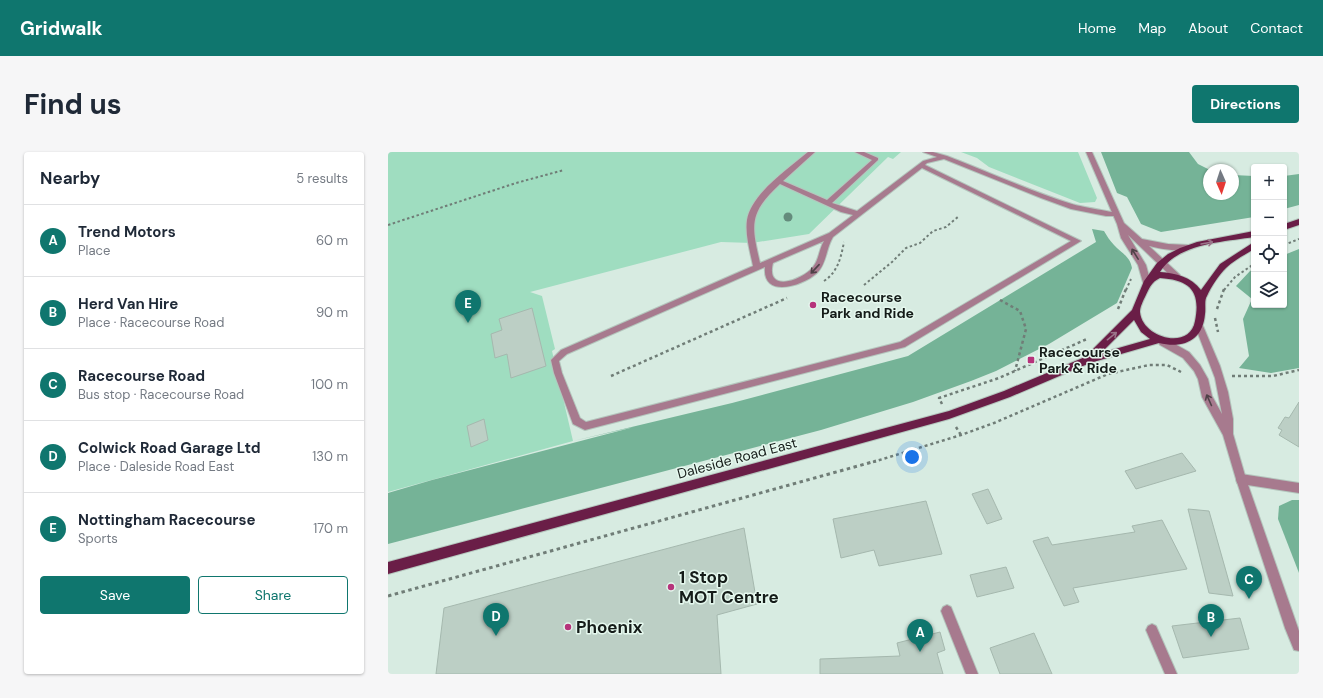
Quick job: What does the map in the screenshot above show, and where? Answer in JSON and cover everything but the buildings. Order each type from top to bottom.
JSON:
[{"type":"main road","points":[[1287,226],[1299,222]]},
{"type":"main road","points":[[1251,235],[1186,247],[1162,264],[1155,271],[1150,280],[1136,311],[1143,328],[1161,341],[1173,342],[1183,340],[1191,336],[1199,326],[1201,298],[1223,266],[1251,247]]},
{"type":"main road","points":[[1150,280],[1160,275],[1177,277],[1192,286],[1201,298]]},
{"type":"main road","name":"Daleside Road East","points":[[1088,360],[1106,341],[1126,325],[1136,311]]},
{"type":"main road","name":"Daleside Road East","points":[[388,568],[949,416],[1007,394],[1088,360],[1161,341]]},
{"type":"street","points":[[1089,152],[1121,224],[1125,238],[1150,280]]},
{"type":"street","points":[[1121,224],[1177,277]]},
{"type":"street","points":[[1140,241],[1168,247],[1186,247]]},
{"type":"street","points":[[1199,326],[1220,378],[1226,400],[1228,434],[1241,479],[1291,628],[1299,645]]},
{"type":"street","points":[[1161,341],[1186,356],[1197,368],[1203,379],[1207,397],[1228,434]]},
{"type":"street","points":[[1241,479],[1299,488]]},
{"type":"lane","points":[[758,267],[750,235],[750,217],[761,197],[812,152]]},
{"type":"lane","points":[[828,203],[876,159],[858,152]]},
{"type":"lane","points":[[926,152],[945,157],[1061,203],[1106,214],[1116,214]]},
{"type":"lane","points":[[921,165],[1077,241],[902,345],[585,426],[576,422],[558,373],[555,360],[564,352],[831,235],[921,165],[925,162],[945,157]]},
{"type":"lane","points":[[779,181],[828,203],[858,214]]},
{"type":"lane","points":[[770,262],[767,270],[768,276],[779,284],[786,285],[803,278],[814,272],[820,263],[825,243],[831,235]]},
{"type":"lane","points":[[947,611],[972,674]]},
{"type":"lane","points":[[1152,630],[1171,674]]},
{"type":"path","points":[[388,225],[516,183],[564,170]]},
{"type":"path","points":[[864,285],[892,262],[906,248],[920,243],[933,231],[946,227],[959,216]]},
{"type":"path","points":[[821,282],[828,279],[836,269],[845,239]]},
{"type":"path","points":[[1287,244],[1299,239]]},
{"type":"path","points":[[1217,310],[1218,302],[1225,288],[1236,275],[1251,266]]},
{"type":"path","points":[[1116,312],[1132,277]]},
{"type":"path","points":[[987,294],[1020,311],[1026,329],[1015,372]]},
{"type":"path","points":[[611,376],[787,298]]},
{"type":"path","points":[[1215,318],[1219,336]]},
{"type":"path","points":[[961,435],[938,398],[1015,372],[1079,344],[1090,337]]},
{"type":"path","points":[[388,596],[842,471],[961,435],[994,423],[1108,374],[1149,365],[1167,365],[1185,373]]},
{"type":"path","points":[[1230,370],[1234,383]]},
{"type":"path","points":[[1232,376],[1273,376],[1299,370]]},
{"type":"green space","points":[[388,152],[901,152],[893,159],[888,157],[809,234],[752,243],[721,242],[530,292],[542,296],[555,349],[552,351],[573,441],[388,492]]},
{"type":"green space","points":[[961,152],[1078,152],[1097,198],[1095,202],[1080,203],[989,167],[977,158]]},
{"type":"green space","points":[[1101,152],[1189,152],[1198,164],[1203,166],[1203,200],[1239,200],[1239,175],[1251,176],[1251,217],[1161,232],[1141,224],[1127,197],[1117,193]]},
{"type":"green space","points":[[1299,174],[1299,205],[1287,208],[1287,200],[1287,176]]},
{"type":"green space","points":[[1092,229],[1104,231],[1111,242],[1129,260],[1131,264],[1132,268],[1117,303],[1049,344],[996,371],[913,402],[821,430],[388,544],[388,493],[634,427],[573,441],[732,403],[908,356],[1096,242]]},
{"type":"green space","points":[[1299,249],[1299,368],[1271,373],[1239,368],[1249,356],[1243,319],[1251,301],[1251,308],[1287,308],[1287,254]]},
{"type":"green space","points":[[1251,270],[1251,298],[1236,286]]},
{"type":"green space","points":[[1292,500],[1299,500],[1299,573],[1278,519],[1279,506]]},
{"type":"place","name":"Racecourse Park and Ride","points":[[813,305]]},
{"type":"place","name":"Nottingham Racecourse","points":[[468,323]]},
{"type":"place","name":"Racecourse Park & Ride","points":[[1031,360]]},
{"type":"place","name":"1 Stop MOT Centre","points":[[671,587]]},
{"type":"place","name":"Racecourse Road","points":[[1249,599]]},
{"type":"place","name":"Phoenix","points":[[568,627]]},
{"type":"place","name":"Colwick Road Garage Ltd","points":[[496,636]]},
{"type":"place","name":"Herd Van Hire","points":[[1211,637]]},
{"type":"place","name":"Trend Motors","points":[[920,652]]}]
